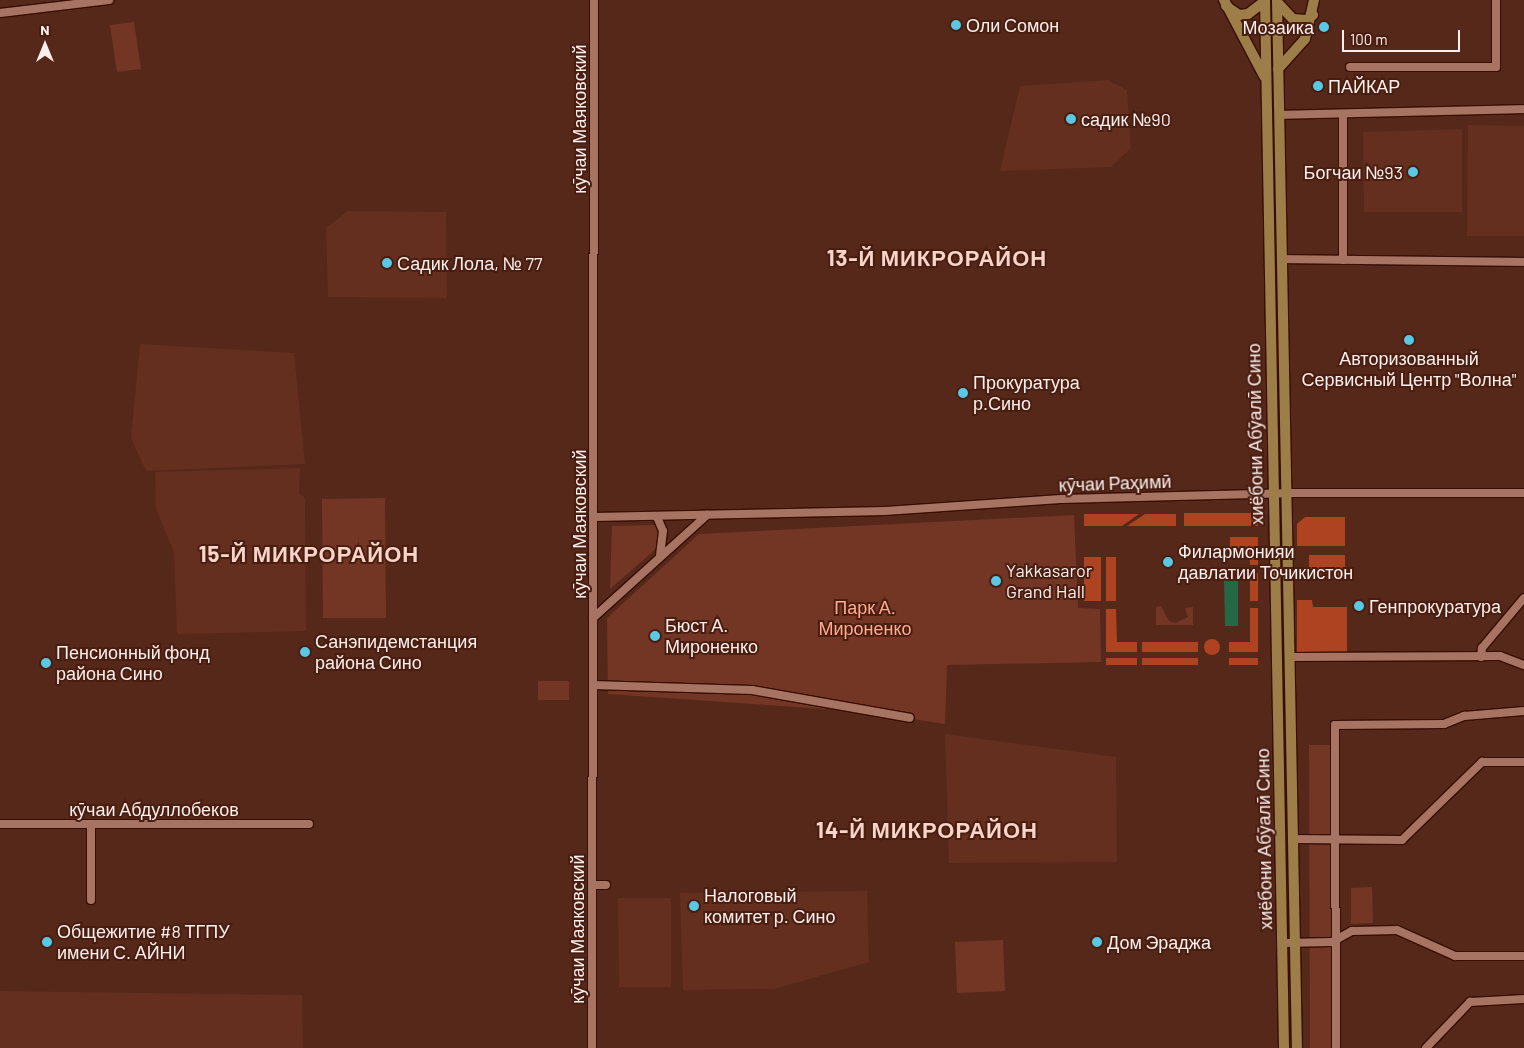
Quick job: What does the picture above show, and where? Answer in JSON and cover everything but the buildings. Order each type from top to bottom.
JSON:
[{"type":"main road","points":[[1278,69],[1305,40],[1313,15],[1314,0]]},
{"type":"main road","points":[[1224,3],[1239,15],[1248,14],[1265,1]]},
{"type":"main road","name":"хиёбони Абӯалӣ Сино","points":[[1265,1],[1272,494],[1284,1048]]},
{"type":"main road","points":[[1277,1],[1293,19],[1307,20],[1313,15]]},
{"type":"main road","name":"хиёбони Абӯалӣ Сино","points":[[1277,1],[1297,1048]]},
{"type":"main road","points":[[1224,3],[1265,77]]},
{"type":"street","points":[[0,13],[109,0]]},
{"type":"street","name":"кӯчаи Маяковский","points":[[592,1048],[594,0]]},
{"type":"street","points":[[1350,68],[1496,68],[1496,0]]},
{"type":"street","points":[[1279,115],[1343,115],[1524,109]]},
{"type":"street","points":[[1342,260],[1343,115]]},
{"type":"street","points":[[1281,259],[1524,262]]},
{"type":"street","name":"кӯчаи Раҳимӣ","points":[[594,516],[657,517],[707,515],[1122,494],[1524,494]]},
{"type":"street","points":[[593,618],[660,555],[707,515]]},
{"type":"street","points":[[657,517],[663,531],[660,555]]},
{"type":"street","points":[[1481,657],[1482,648],[1524,598]]},
{"type":"street","points":[[1289,657],[1500,656],[1524,665]]},
{"type":"street","points":[[593,685],[752,690],[910,718]]},
{"type":"street","points":[[1336,1048],[1339,938],[1334,725],[1444,724],[1464,716],[1524,711]]},
{"type":"street","points":[[1293,839],[1402,840],[1482,762],[1524,762]]},
{"type":"street","name":"кӯчаи Абдуллобеков","points":[[0,824],[309,824]]},
{"type":"street","points":[[90,824],[91,900]]},
{"type":"street","points":[[592,885],[606,886]]},
{"type":"street","points":[[1282,942],[1332,942],[1352,931],[1397,930],[1455,956],[1524,956]]},
{"type":"street","points":[[1426,1048],[1470,1002],[1524,1000]]},
{"type":"shaded area","name":"садик №90","points":[[1108,80],[1127,90],[1131,148],[1111,167],[1000,171],[1020,86]]},
{"type":"shaded area","points":[[1468,125],[1524,126],[1524,236],[1467,236]]},
{"type":"shaded area","name":"Богчаи №93","points":[[1462,129],[1462,212],[1364,212],[1363,132]]},
{"type":"shaded area","name":"Садик Лола, № 77","points":[[348,211],[446,212],[447,298],[328,297],[326,228]]},
{"type":"shaded area","points":[[140,344],[294,353],[305,464],[146,471],[131,438]]},
{"type":"shaded area","points":[[300,468],[299,493],[305,498],[306,631],[177,634],[174,552],[156,509],[155,472]]},
{"type":"shaded area","points":[[1184,513],[1258,513],[1258,526],[1184,526]]},
{"type":"shaded area","points":[[1084,514],[1139,514],[1122,526],[1084,526]]},
{"type":"shaded area","points":[[1145,514],[1176,514],[1176,526],[1127,526]]},
{"type":"shaded area","points":[[1305,517],[1345,517],[1345,546],[1297,546],[1297,524]]},
{"type":"shaded area","points":[[1230,537],[1258,537],[1258,565],[1250,565],[1249,548],[1230,548]]},
{"type":"shaded area","points":[[1309,555],[1345,555],[1345,578],[1309,578]]},
{"type":"shaded area","points":[[1084,557],[1101,557],[1101,601],[1084,601]]},
{"type":"shaded area","points":[[1106,557],[1116,557],[1116,601],[1106,601]]},
{"type":"shaded area","points":[[1250,573],[1258,573],[1258,601],[1250,601]]},
{"type":"shaded area","points":[[1224,580],[1238,580],[1238,626],[1225,626]]},
{"type":"shaded area","points":[[1297,600],[1312,600],[1313,607],[1347,607],[1347,653],[1297,653]]},
{"type":"shaded area","points":[[1250,608],[1258,608],[1258,652],[1229,652],[1229,642],[1250,642]]},
{"type":"shaded area","points":[[1106,609],[1116,609],[1117,642],[1137,642],[1137,652],[1106,652]]},
{"type":"shaded area","points":[[1212,639],[1220,647],[1212,655],[1204,647]]},
{"type":"shaded area","points":[[1142,642],[1198,642],[1198,652],[1142,652]]},
{"type":"shaded area","points":[[1106,658],[1137,658],[1137,665],[1106,665]]},
{"type":"shaded area","points":[[1142,658],[1198,658],[1198,665],[1142,665]]},
{"type":"shaded area","points":[[1229,658],[1258,658],[1258,665],[1229,665]]},
{"type":"shaded area","points":[[945,734],[1116,757],[1117,862],[949,863]]},
{"type":"shaded area","points":[[867,891],[869,962],[774,989],[683,990],[680,893]]},
{"type":"shaded area","points":[[618,898],[671,898],[671,987],[619,987]]},
{"type":"shaded area","points":[[0,991],[302,995],[303,1048],[0,1048]]},
{"type":"green space","points":[[134,22],[141,69],[117,72],[110,25]]},
{"type":"green space","points":[[385,498],[386,618],[323,618],[322,499]]},
{"type":"green space","name":"Парк А. Мироненко","points":[[1074,515],[1078,608],[1100,609],[1101,662],[947,665],[945,724],[868,712],[608,694],[607,618],[699,534]]},
{"type":"green space","points":[[655,525],[660,531],[657,548],[610,589],[612,526]]},
{"type":"green space","points":[[1161,606],[1169,621],[1176,623],[1188,617],[1185,608],[1193,607],[1193,625],[1156,625],[1156,607]]},
{"type":"green space","points":[[538,681],[569,681],[569,700],[538,700]]},
{"type":"green space","points":[[1309,745],[1331,745],[1332,1048],[1310,1048]]},
{"type":"green space","points":[[1372,887],[1373,923],[1351,924],[1351,888]]},
{"type":"green space","points":[[1003,940],[1005,991],[957,993],[955,942]]},
{"type":"place","name":"Оли Сомон","points":[[956,25]]},
{"type":"place","name":"Мозаика","points":[[1324,27]]},
{"type":"place","name":"ПАЙКАР","points":[[1318,86]]},
{"type":"place","name":"садик №90","points":[[1071,119]]},
{"type":"place","name":"Богчаи №93","points":[[1413,172]]},
{"type":"place","name":"Садик Лола, № 77","points":[[387,263]]},
{"type":"place","name":"Авторизованный Сервисный Центр \"Волна\"","points":[[1409,340]]},
{"type":"place","name":"Прокуратура р.Сино","points":[[963,393]]},
{"type":"place","name":"Филармонияи давлатии Точикистон","points":[[1168,562]]},
{"type":"place","name":"Yakkasaror Grand Hall","points":[[996,581]]},
{"type":"place","name":"Генпрокуратура","points":[[1359,606]]},
{"type":"place","name":"Бюст А. Мироненко","points":[[655,636]]},
{"type":"place","name":"Санэпидемстанция района Сино","points":[[305,652]]},
{"type":"place","name":"Пенсионный фонд района Сино","points":[[46,663]]},
{"type":"place","name":"Налоговый комитет р. Сино","points":[[694,906]]},
{"type":"place","name":"Общежитие #8 ТГПУ имени С. АЙНИ","points":[[47,942]]},
{"type":"place","name":"Дом Эраджа","points":[[1097,942]]},
{"type":"district","name":"13-Й МИКРОРАЙОН","points":[[937,258]]},
{"type":"district","name":"15-Й МИКРОРАЙОН","points":[[309,554]]},
{"type":"district","name":"14-Й МИКРОРАЙОН","points":[[927,830]]}]
